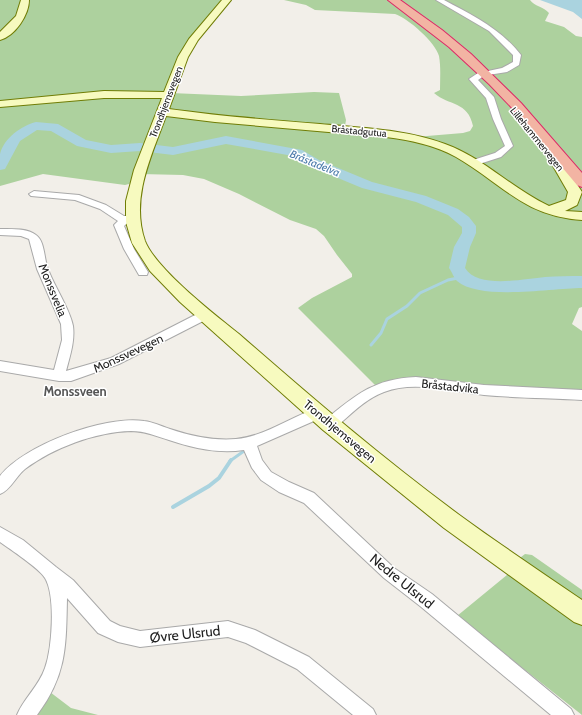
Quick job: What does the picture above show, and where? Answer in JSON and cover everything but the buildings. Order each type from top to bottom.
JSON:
[{"type":"highway","name":"Lillehammervegen","points":[[393,0],[452,42],[493,79],[582,182]]},
{"type":"highway","name":"Lillehammervegen","points":[[493,79],[502,96],[558,166],[582,193]]},
{"type":"main road","points":[[0,38],[15,23],[24,9],[25,0]]},
{"type":"main road","name":"Trondhjemsvegen","points":[[227,0],[188,49],[167,95],[140,170],[128,218],[139,243],[155,267],[205,315],[324,418],[451,521],[582,614]]},
{"type":"main road","points":[[0,104],[96,94],[141,93],[167,95]]},
{"type":"main road","name":"Bråstadgutua","points":[[162,112],[204,118],[402,136],[445,148],[473,163],[516,194],[538,206],[552,212],[582,216]]},
{"type":"main road","points":[[555,208],[562,207],[572,202],[575,192],[558,166]]},
{"type":"main road","name":"Bråstadgutua","points":[[538,206],[582,209]]},
{"type":"street","points":[[440,0],[488,26],[506,42],[517,55],[516,64],[493,79]]},
{"type":"street","points":[[473,163],[498,155],[506,151],[509,146],[497,119],[490,97],[473,79],[481,75]]},
{"type":"street","points":[[34,194],[76,197],[104,207],[128,218]]},
{"type":"street","name":"Trondhjemsvegen","points":[[128,218],[119,225],[129,248],[143,272]]},
{"type":"street","name":"Monssvelia","points":[[0,232],[22,233],[33,237],[37,246],[42,269],[67,324],[68,340],[59,376]]},
{"type":"street","name":"Monssvevegen","points":[[0,366],[59,376],[72,376],[115,361],[205,315]]},
{"type":"street","name":"Bråstadvika","points":[[0,488],[20,464],[34,456],[95,432],[128,425],[144,426],[210,445],[237,445],[324,418],[380,388],[398,383],[416,382],[484,390],[582,395]]},
{"type":"street","name":"Nedre Ulsrud","points":[[250,442],[251,451],[257,464],[266,476],[284,487],[309,498],[389,573],[432,605],[565,715]]},
{"type":"street","name":"Øvre Ulsrud","points":[[0,534],[18,545],[67,586],[87,610],[105,628],[122,636],[140,639],[228,629],[249,636],[303,663],[367,715]]},
{"type":"street","points":[[26,715],[39,698],[53,671],[58,650],[58,597],[51,572]]},
{"type":"green space","points":[[0,0],[220,0],[222,2],[195,39],[171,93],[241,96],[314,92],[339,93],[346,120],[345,126],[415,137],[463,133],[470,131],[473,126],[471,118],[467,112],[434,93],[440,90],[440,60],[437,51],[427,38],[407,20],[395,14],[315,10],[306,5],[284,0],[530,0],[534,4],[544,9],[549,13],[545,21],[564,27],[576,36],[582,37],[582,307],[579,308],[572,324],[582,331],[582,395],[428,380],[380,390],[298,308],[312,298],[352,277],[352,274],[324,236],[316,229],[290,220],[239,194],[204,179],[183,175],[140,174],[129,184],[125,185],[43,174],[0,186]]},
{"type":"green space","points":[[525,554],[532,555],[582,590],[582,715],[457,616],[513,570],[516,561]]},
{"type":"green space","points":[[46,689],[71,708],[98,715],[25,715]]},
{"type":"water","points":[[540,0],[582,0],[582,19],[573,12]]},
{"type":"waterway","name":"Bråstadelva","points":[[0,166],[15,139],[28,129],[36,126],[54,127],[82,143],[111,149],[140,147],[173,151],[226,140],[288,151],[297,153],[314,163],[367,185],[421,199],[453,212],[464,220],[469,226],[469,233],[462,247],[457,268],[462,276],[471,282],[496,286],[554,282],[582,282]]},
{"type":"waterway","points":[[371,345],[381,333],[387,319],[407,306],[420,293],[448,280],[463,277]]},
{"type":"waterway","points":[[231,461],[244,451]]},
{"type":"waterway","points":[[173,507],[209,486],[219,478],[231,461]]},
{"type":"district","name":"Monssveen","points":[[75,391]]}]
